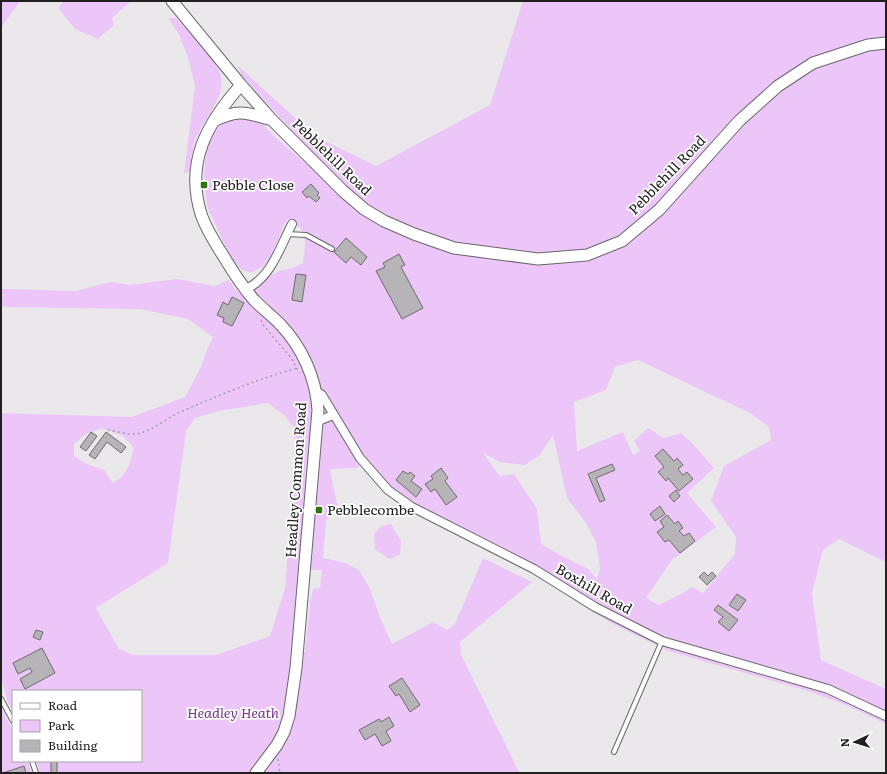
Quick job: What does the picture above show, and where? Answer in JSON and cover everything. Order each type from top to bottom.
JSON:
[{"type":"main road","name":"Pebblehill Road","points":[[172,1],[241,85],[272,120],[364,209],[384,221],[402,229],[454,248],[538,259],[587,255],[622,241],[659,210],[739,121],[778,86],[813,63],[868,45],[886,43]]},
{"type":"main road","name":"Headley Common Road","points":[[241,85],[212,122],[203,142],[197,161],[197,197],[201,215],[208,230],[246,289],[255,301],[280,323],[300,350],[302,366],[316,392],[318,422],[296,668],[289,716],[284,732],[277,745],[256,773]]},
{"type":"main road","points":[[212,122],[225,116],[240,112],[272,120]]},
{"type":"street","points":[[246,289],[260,281],[268,270],[292,224]]},
{"type":"street","name":"Boxhill Road","points":[[316,392],[322,395],[360,458],[388,490],[412,507],[534,569],[595,607],[662,642],[828,689],[886,716]]},
{"type":"street","points":[[318,422],[333,415]]},
{"type":"lane","points":[[287,234],[306,235],[332,249]]},
{"type":"lane","points":[[614,752],[662,642]]},
{"type":"lane","points":[[1,699],[12,719]]},
{"type":"lane","points":[[32,762],[36,773]]},
{"type":"path","points":[[255,301],[264,326],[292,359],[302,366]]},
{"type":"path","points":[[300,374],[302,366]]},
{"type":"path","points":[[108,430],[134,434],[152,428],[177,414],[240,388],[302,366]]},
{"type":"green space","points":[[1,1],[20,1],[1,28]]},
{"type":"green space","points":[[64,1],[131,1],[112,18],[114,25],[98,39],[75,29],[58,8]]},
{"type":"green space","name":"Headley Heath","points":[[523,1],[886,1],[886,562],[839,539],[823,550],[812,593],[821,660],[886,689],[886,724],[846,705],[808,691],[668,651],[611,623],[583,606],[586,598],[441,519],[389,486],[364,457],[358,468],[330,469],[338,509],[326,520],[323,558],[345,563],[359,570],[369,587],[392,644],[433,622],[447,630],[455,624],[483,558],[532,582],[460,642],[461,655],[519,772],[526,773],[40,773],[36,762],[142,762],[142,690],[12,690],[12,709],[8,703],[1,677],[1,413],[132,417],[185,397],[200,369],[213,337],[188,319],[140,309],[1,307],[1,289],[76,291],[110,282],[129,285],[177,279],[214,286],[229,280],[236,290],[247,299],[255,284],[279,271],[293,268],[303,263],[305,245],[304,236],[299,227],[287,219],[272,254],[264,266],[250,273],[237,267],[224,244],[207,206],[204,173],[206,151],[213,134],[222,123],[235,118],[248,118],[261,122],[276,138],[368,217],[386,229],[413,239],[415,229],[385,218],[344,187],[242,76],[237,65],[315,136],[376,166],[490,105]],"holes":[[[638,360],[750,413],[769,427],[771,440],[724,466],[711,501],[736,537],[735,554],[703,593],[692,587],[659,605],[646,598],[672,560],[716,527],[687,493],[714,468],[681,433],[664,438],[648,428],[634,441],[640,451],[633,455],[623,432],[577,451],[574,402],[606,390],[615,367]],[[268,403],[284,415],[295,429],[294,472],[285,588],[270,636],[216,655],[133,655],[119,649],[96,608],[168,563],[186,431],[195,418],[219,411]],[[102,428],[123,436],[134,448],[125,472],[113,483],[104,470],[87,464],[74,456],[74,444],[87,433]],[[553,435],[567,498],[586,523],[596,542],[600,569],[597,579],[588,569],[541,544],[537,509],[514,474],[500,476],[483,453],[500,462],[525,465],[539,456]],[[300,570],[322,570],[320,588],[313,589],[310,602],[305,652],[292,652]]]},
{"type":"green space","points":[[168,18],[176,18],[201,45],[217,67],[222,82],[221,90],[214,108],[195,141],[190,171],[184,174],[195,86],[188,58],[179,34]]},
{"type":"green space","points":[[391,524],[401,541],[400,555],[389,559],[375,549],[374,534],[381,526]]},
{"type":"green space","points":[[1,707],[12,729],[12,762],[28,762],[32,773],[1,773]]},
{"type":"building","points":[[311,184],[319,193],[317,195],[320,198],[316,202],[309,196],[307,198],[302,192]]},
{"type":"building","points":[[346,238],[367,257],[361,265],[351,257],[346,263],[334,252]]},
{"type":"building","points":[[399,254],[405,265],[401,267],[423,308],[402,319],[376,271],[385,267],[383,263]]},
{"type":"building","points":[[296,274],[306,275],[302,302],[292,300]]},
{"type":"building","points":[[232,297],[244,303],[232,326],[223,322],[224,318],[217,315],[223,302],[228,305]]},
{"type":"building","points":[[91,432],[97,436],[86,451],[80,447]]},
{"type":"building","points":[[106,432],[126,447],[121,453],[107,442],[95,459],[89,455]]},
{"type":"building","points":[[663,449],[674,461],[677,458],[683,465],[678,469],[683,475],[687,472],[693,479],[679,491],[668,478],[666,481],[658,472],[664,467],[655,456]]},
{"type":"building","points":[[612,464],[615,470],[596,478],[605,500],[600,502],[588,474]]},
{"type":"building","points":[[441,468],[448,478],[445,481],[457,497],[446,505],[435,489],[431,492],[425,484],[433,479],[431,476]]},
{"type":"building","points":[[403,471],[408,474],[410,472],[415,476],[411,481],[422,489],[416,497],[396,480]]},
{"type":"building","points":[[676,490],[680,496],[674,502],[669,496]]},
{"type":"building","points":[[660,506],[665,514],[655,521],[650,514]]},
{"type":"building","points":[[667,515],[675,524],[678,521],[683,528],[679,531],[684,536],[689,533],[695,541],[680,553],[669,540],[665,542],[657,532],[664,527],[660,521]]},
{"type":"building","points":[[704,572],[708,576],[712,572],[716,576],[707,585],[699,577]]},
{"type":"building","points":[[737,594],[746,600],[738,611],[729,605]]},
{"type":"building","points":[[718,605],[738,620],[729,631],[718,622],[723,617],[714,610]]},
{"type":"building","points":[[36,630],[43,632],[40,640],[33,637]]},
{"type":"building","points":[[42,648],[55,673],[25,689],[20,679],[32,672],[30,668],[18,674],[13,663]]},
{"type":"building","points":[[402,678],[420,705],[410,712],[399,694],[396,696],[389,686]]},
{"type":"building","points":[[389,717],[394,726],[386,731],[391,741],[382,746],[375,734],[365,740],[359,730],[379,719],[381,722]]},
{"type":"building","points":[[51,762],[57,762],[57,773],[51,773]]},
{"type":"building","points":[[24,766],[26,773],[3,773]]},
{"type":"place","name":"Pebble Close","points":[[204,185]]},
{"type":"place","name":"Pebblecombe","points":[[319,510]]}]
